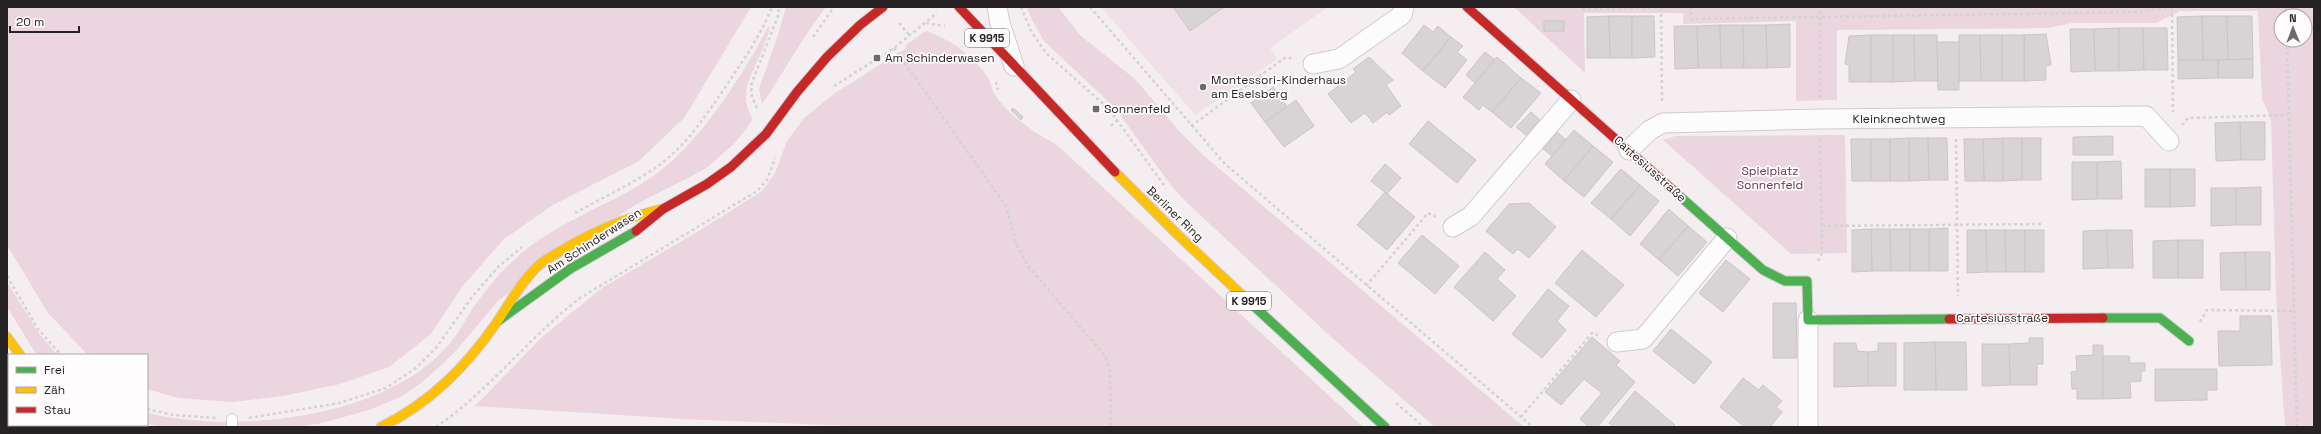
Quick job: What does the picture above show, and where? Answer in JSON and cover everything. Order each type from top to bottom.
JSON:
[{"type":"street","points":[[860,25],[865,7]]},
{"type":"street","name":"Am Schinderwasen","points":[[498,321],[570,269],[641,228],[663,209],[707,184],[731,167],[766,134],[797,92],[860,25],[883,7]]},
{"type":"street","name":"Berliner Ring","points":[[959,7],[1015,69],[1178,235],[1385,427]]},
{"type":"street","points":[[997,7],[1000,23],[1015,69]]},
{"type":"street","points":[[1313,64],[1339,59],[1402,15],[1404,7]]},
{"type":"street","name":"Cartesiusstraße","points":[[1467,7],[1763,270],[1785,281],[1807,281],[1808,427]]},
{"type":"street","points":[[1453,227],[1471,216],[1571,100]]},
{"type":"street","name":"Kleinknechtweg","points":[[1629,150],[1650,130],[1663,123],[1820,119],[1956,119],[2146,116],[2169,141]]},
{"type":"street","name":"Am Schinderwasen","points":[[380,427],[402,418],[432,398],[454,376],[498,321],[515,292],[538,265],[573,242],[611,223],[634,214],[663,209]]},
{"type":"street","points":[[1617,342],[1643,339],[1727,238]]},
{"type":"street","name":"Cartesiusstraße","points":[[1808,320],[2160,318],[2189,341]]},
{"type":"street","points":[[7,337],[19,354]]},
{"type":"path","points":[[572,215],[656,168],[680,148],[702,123],[749,52],[772,7]]},
{"type":"path","points":[[761,111],[755,106],[752,97],[752,85],[778,16],[779,7]]},
{"type":"path","points":[[811,41],[834,7]]},
{"type":"path","points":[[1021,7],[1032,33],[1046,53],[1100,100],[1118,119],[1167,189]]},
{"type":"path","points":[[1090,7],[1225,164],[1366,286],[1533,427]]},
{"type":"path","points":[[1582,9],[1690,7],[1691,19],[2137,12],[2173,7],[2172,86]]},
{"type":"path","points":[[1820,7],[1822,253]]},
{"type":"path","points":[[1661,8],[1661,77]]},
{"type":"path","points":[[894,48],[1006,206],[1017,245],[1028,266],[1105,356],[1110,371],[1111,427]]},
{"type":"path","points":[[2287,48],[2298,427]]},
{"type":"path","points":[[1191,126],[1286,57],[1313,64]]},
{"type":"path","points":[[2169,141],[2188,118],[2288,115]]},
{"type":"path","points":[[1111,126],[1118,119]]},
{"type":"path","points":[[1956,119],[1958,318]]},
{"type":"path","points":[[1366,286],[1428,213],[1453,227]]},
{"type":"path","points":[[1822,226],[2042,224]]},
{"type":"path","points":[[148,409],[173,416],[232,423],[339,403],[386,388],[416,368],[436,348],[472,297],[498,267],[525,244]]},
{"type":"path","points":[[7,276],[38,329],[60,354]]},
{"type":"path","points":[[2189,341],[2207,310],[2295,311]]},
{"type":"path","points":[[1520,417],[1592,332],[1617,342]]},
{"type":"path","points":[[1394,402],[1424,427]]},
{"type":"shaded area","name":"Montessori-Kinderhaus am Eselsberg","points":[[1101,7],[1328,7],[1270,48],[1277,59],[1195,115]]},
{"type":"green space","points":[[7,7],[751,7],[684,118],[639,161],[553,205],[504,239],[462,287],[431,334],[389,367],[340,384],[283,396],[233,402],[178,398],[148,389],[148,354],[87,354],[48,313],[7,245]]},
{"type":"green space","points":[[786,7],[826,7],[762,104],[759,89]]},
{"type":"green space","points":[[1027,7],[1058,7],[1081,36],[1135,79],[1179,131],[1203,155],[1524,427],[1435,427],[1330,336],[1183,199],[1170,184],[1115,108],[1044,41],[1032,20]]},
{"type":"green space","points":[[1514,7],[2314,7],[2314,427],[2285,427],[2276,295],[2271,119],[2262,99],[2258,11],[2180,11],[2156,23],[2072,23],[2048,28],[1837,30],[1837,100],[1796,101],[1796,21],[1683,24],[1683,13],[1584,13],[1585,73]]},
{"type":"green space","points":[[769,25],[768,36],[749,80],[747,89],[746,99],[748,109],[753,120],[734,144],[705,169],[635,205],[499,300],[453,354],[426,379],[401,397],[369,410],[322,423],[297,427],[160,427],[148,424],[148,413],[183,419],[222,422],[263,420],[304,415],[345,406],[383,392],[416,373],[444,350],[456,335],[485,291],[506,268],[529,247],[557,229],[632,190],[664,168],[682,151],[700,132],[732,89]]},
{"type":"green space","points":[[926,31],[935,34],[961,49],[976,62],[989,80],[995,95],[1015,117],[1057,145],[1363,427],[873,427],[683,419],[475,406],[542,337],[602,288],[702,229],[762,191],[775,173],[787,141],[804,118],[835,93],[905,49],[907,44]]},
{"type":"green space","name":"Spielplatz Sonnenfeld","points":[[1845,135],[1847,253],[1791,254],[1663,140],[1675,136]]},
{"type":"green space","points":[[7,282],[38,332],[56,354],[37,354],[7,307]]},
{"type":"building","points":[[1173,7],[1222,7],[1223,8],[1190,31]]},
{"type":"building","points":[[1609,16],[1610,58],[1587,58],[1587,17]]},
{"type":"building","points":[[1609,16],[1632,16],[1632,58],[1610,58]]},
{"type":"building","points":[[1632,16],[1654,16],[1655,57],[1632,58]]},
{"type":"building","points":[[2202,16],[2227,16],[2228,60],[2203,60]]},
{"type":"building","points":[[2202,16],[2203,60],[2178,60],[2177,17]]},
{"type":"building","points":[[2227,16],[2252,16],[2253,59],[2228,60]]},
{"type":"building","points":[[1544,21],[1564,21],[1564,31],[1544,31]]},
{"type":"building","points":[[1790,24],[1790,67],[1767,68],[1766,25]]},
{"type":"building","points":[[1424,25],[1433,32],[1438,26],[1451,37],[1423,71],[1402,53]]},
{"type":"building","points":[[1720,25],[1721,68],[1698,68],[1697,26]]},
{"type":"building","points":[[1720,25],[1743,25],[1744,68],[1721,68]]},
{"type":"building","points":[[1743,25],[1766,25],[1767,68],[1744,68]]},
{"type":"building","points":[[1674,26],[1697,26],[1698,68],[1675,69]]},
{"type":"building","points":[[2119,28],[2119,71],[2095,71],[2094,29]]},
{"type":"building","points":[[2119,28],[2143,28],[2144,70],[2119,71]]},
{"type":"building","points":[[2143,28],[2167,28],[2168,70],[2144,70]]},
{"type":"building","points":[[2070,29],[2094,29],[2095,71],[2071,72]]},
{"type":"building","points":[[2046,34],[2051,65],[2046,66],[2046,80],[2024,81],[2024,35]]},
{"type":"building","points":[[1871,35],[1871,82],[1849,82],[1849,65],[1845,64],[1849,36]]},
{"type":"building","points":[[1871,35],[1893,35],[1893,82],[1871,82]]},
{"type":"building","points":[[1893,35],[1914,35],[1915,81],[1893,82]]},
{"type":"building","points":[[1914,35],[1937,35],[1938,81],[1915,81]]},
{"type":"building","points":[[1959,35],[1980,35],[1981,81],[1959,81]]},
{"type":"building","points":[[1980,35],[2002,35],[2002,81],[1981,81]]},
{"type":"building","points":[[2002,35],[2024,35],[2024,81],[2002,81]]},
{"type":"building","points":[[1451,37],[1463,46],[1457,52],[1467,60],[1445,88],[1423,71]]},
{"type":"building","points":[[1937,42],[1959,42],[1959,90],[1938,90]]},
{"type":"building","points":[[1485,52],[1495,60],[1475,83],[1466,75]]},
{"type":"building","points":[[1369,57],[1393,80],[1386,85],[1401,106],[1389,115],[1387,112],[1373,123],[1365,113],[1351,123],[1328,94],[1356,72],[1353,69]]},
{"type":"building","points":[[1497,57],[1521,78],[1492,112],[1483,105],[1479,110],[1463,97]]},
{"type":"building","points":[[2253,59],[2253,78],[2218,78],[2218,60]]},
{"type":"building","points":[[2178,60],[2218,60],[2218,78],[2178,79]]},
{"type":"building","points":[[1521,78],[1541,93],[1511,128],[1492,112]]},
{"type":"building","points":[[1273,87],[1287,106],[1265,122],[1251,103]]},
{"type":"building","points":[[1296,100],[1314,126],[1284,147],[1265,122]]},
{"type":"building","points":[[1013,108],[1023,117],[1021,120],[1011,110]]},
{"type":"building","points":[[1531,112],[1540,120],[1526,135],[1516,127]]},
{"type":"building","points":[[1428,121],[1476,160],[1457,183],[1409,144]]},
{"type":"building","points":[[2240,122],[2265,122],[2265,160],[2241,160]]},
{"type":"building","points":[[2240,122],[2241,160],[2216,161],[2215,123]]},
{"type":"building","points":[[1574,130],[1593,146],[1564,181],[1545,164]]},
{"type":"building","points":[[1557,132],[1566,140],[1552,156],[1543,149]]},
{"type":"building","points":[[2113,136],[2113,155],[2073,155],[2073,137]]},
{"type":"building","points":[[1909,138],[1928,138],[1929,180],[1909,181]]},
{"type":"building","points":[[1909,138],[1909,181],[1890,181],[1890,139]]},
{"type":"building","points":[[1928,138],[1947,138],[1948,180],[1929,180]]},
{"type":"building","points":[[2003,138],[2003,181],[1984,181],[1983,139]]},
{"type":"building","points":[[2003,138],[2022,138],[2022,180],[2003,181]]},
{"type":"building","points":[[2022,138],[2041,138],[2041,180],[2022,180]]},
{"type":"building","points":[[1851,139],[1871,139],[1871,181],[1852,181]]},
{"type":"building","points":[[1871,139],[1890,139],[1890,181],[1871,181]]},
{"type":"building","points":[[1964,139],[1983,139],[1984,181],[1965,181]]},
{"type":"building","points":[[1593,146],[1613,162],[1584,197],[1564,181]]},
{"type":"building","points":[[2121,161],[2122,199],[2097,199],[2097,162]]},
{"type":"building","points":[[2072,162],[2097,162],[2097,199],[2072,200]]},
{"type":"building","points":[[1385,164],[1401,178],[1387,194],[1371,181]]},
{"type":"building","points":[[1621,169],[1640,185],[1611,219],[1591,203]]},
{"type":"building","points":[[2145,169],[2170,169],[2170,207],[2145,207]]},
{"type":"building","points":[[2170,169],[2195,169],[2195,206],[2170,207]]},
{"type":"building","points":[[1640,185],[1659,201],[1630,236],[1611,219]]},
{"type":"building","points":[[2261,187],[2261,225],[2236,225],[2236,188]]},
{"type":"building","points":[[2211,188],[2236,188],[2236,225],[2211,226]]},
{"type":"building","points":[[1385,192],[1415,217],[1387,250],[1357,225]]},
{"type":"building","points":[[1529,203],[1556,227],[1529,258],[1518,249],[1513,254],[1486,231],[1509,204]]},
{"type":"building","points":[[1669,209],[1688,226],[1659,260],[1640,244]]},
{"type":"building","points":[[1688,226],[1707,242],[1678,276],[1659,260]]},
{"type":"building","points":[[1948,228],[1948,271],[1929,271],[1929,229]]},
{"type":"building","points":[[1871,229],[1890,229],[1891,271],[1872,271]]},
{"type":"building","points":[[1871,229],[1872,271],[1852,272],[1852,230]]},
{"type":"building","points":[[1890,229],[1910,229],[1910,271],[1891,271]]},
{"type":"building","points":[[1910,229],[1929,229],[1929,271],[1910,271]]},
{"type":"building","points":[[1967,230],[1986,230],[1987,272],[1967,273]]},
{"type":"building","points":[[1986,230],[2005,230],[2006,272],[1987,272]]},
{"type":"building","points":[[2005,230],[2025,230],[2025,272],[2006,272]]},
{"type":"building","points":[[2025,230],[2044,230],[2044,272],[2025,272]]},
{"type":"building","points":[[2107,230],[2108,268],[2083,269],[2083,231]]},
{"type":"building","points":[[2107,230],[2132,230],[2133,268],[2108,268]]},
{"type":"building","points":[[1422,235],[1459,266],[1435,294],[1398,263]]},
{"type":"building","points":[[2178,240],[2203,240],[2203,278],[2178,278]]},
{"type":"building","points":[[2178,240],[2178,278],[2153,278],[2153,241]]},
{"type":"building","points":[[1582,250],[1624,285],[1596,317],[1555,283]]},
{"type":"building","points":[[1485,252],[1505,270],[1497,279],[1516,296],[1493,321],[1454,287]]},
{"type":"building","points":[[2245,252],[2270,252],[2270,290],[2246,290]]},
{"type":"building","points":[[2245,252],[2246,290],[2221,290],[2220,253]]},
{"type":"building","points":[[1726,260],[1750,279],[1723,312],[1699,293]]},
{"type":"building","points":[[1548,289],[1569,306],[1557,321],[1566,330],[1542,358],[1512,334]]},
{"type":"building","points":[[1773,303],[1796,303],[1797,358],[1773,358]]},
{"type":"building","points":[[2240,316],[2271,316],[2272,365],[2219,366],[2218,331],[2240,331]]},
{"type":"building","points":[[1671,329],[1712,362],[1694,384],[1653,351]]},
{"type":"building","points":[[1592,337],[1620,361],[1616,365],[1635,382],[1597,427],[1589,427],[1580,419],[1602,393],[1584,379],[1561,405],[1545,392]]},
{"type":"building","points":[[2029,338],[2043,338],[2043,364],[2037,364],[2037,385],[2010,385],[2009,344],[2029,343]]},
{"type":"building","points":[[1935,342],[1966,342],[1967,390],[1936,390]]},
{"type":"building","points":[[1935,342],[1936,390],[1904,390],[1904,343]]},
{"type":"building","points":[[1834,343],[1856,343],[1857,351],[1868,352],[1868,386],[1834,387]]},
{"type":"building","points":[[1878,343],[1896,343],[1896,386],[1868,386],[1868,352],[1878,351]]},
{"type":"building","points":[[1982,344],[2009,344],[2010,385],[1982,386]]},
{"type":"building","points":[[2093,345],[2103,345],[2103,399],[2077,399],[2077,389],[2072,389],[2071,372],[2077,371],[2076,356],[2093,355]]},
{"type":"building","points":[[2103,356],[2129,356],[2130,363],[2145,363],[2145,371],[2141,371],[2141,381],[2130,382],[2131,398],[2103,399]]},
{"type":"building","points":[[2155,369],[2217,369],[2217,390],[2207,390],[2207,400],[2155,401]]},
{"type":"building","points":[[1743,378],[1759,390],[1763,385],[1782,401],[1776,407],[1782,412],[1770,427],[1745,427],[1720,407]]},
{"type":"building","points":[[1635,391],[1675,425],[1673,427],[1613,427],[1609,423]]},
{"type":"traffic: fast","points":[[1674,191],[1763,270],[1785,281],[1807,281],[1808,320],[1949,319]]},
{"type":"traffic: fast","points":[[498,321],[570,269],[636,231]]},
{"type":"traffic: fast","points":[[1244,297],[1385,427]]},
{"type":"traffic: fast","points":[[2103,318],[2160,318],[2189,341]]},
{"type":"traffic: slow","points":[[1115,172],[1178,235],[1244,297]]},
{"type":"traffic: slow","points":[[381,427],[415,407],[460,369],[497,322],[526,279],[543,262],[584,238],[609,226],[662,209]]},
{"type":"traffic: slow","points":[[7,337],[19,354]]},
{"type":"traffic: jam","points":[[636,231],[663,209],[707,184],[731,167],[766,134],[797,92],[827,57],[860,25],[883,7]]},
{"type":"traffic: jam","points":[[959,7],[1115,172]]},
{"type":"traffic: jam","points":[[1467,7],[1674,191]]},
{"type":"traffic: jam","points":[[1949,319],[2103,318]]},
{"type":"place","name":"Am Schinderwasen","points":[[877,58]]},
{"type":"place","name":"Montessori-Kinderhaus am Eselsberg","points":[[1203,87]]},
{"type":"place","name":"Sonnenfeld","points":[[1096,109]]}]
